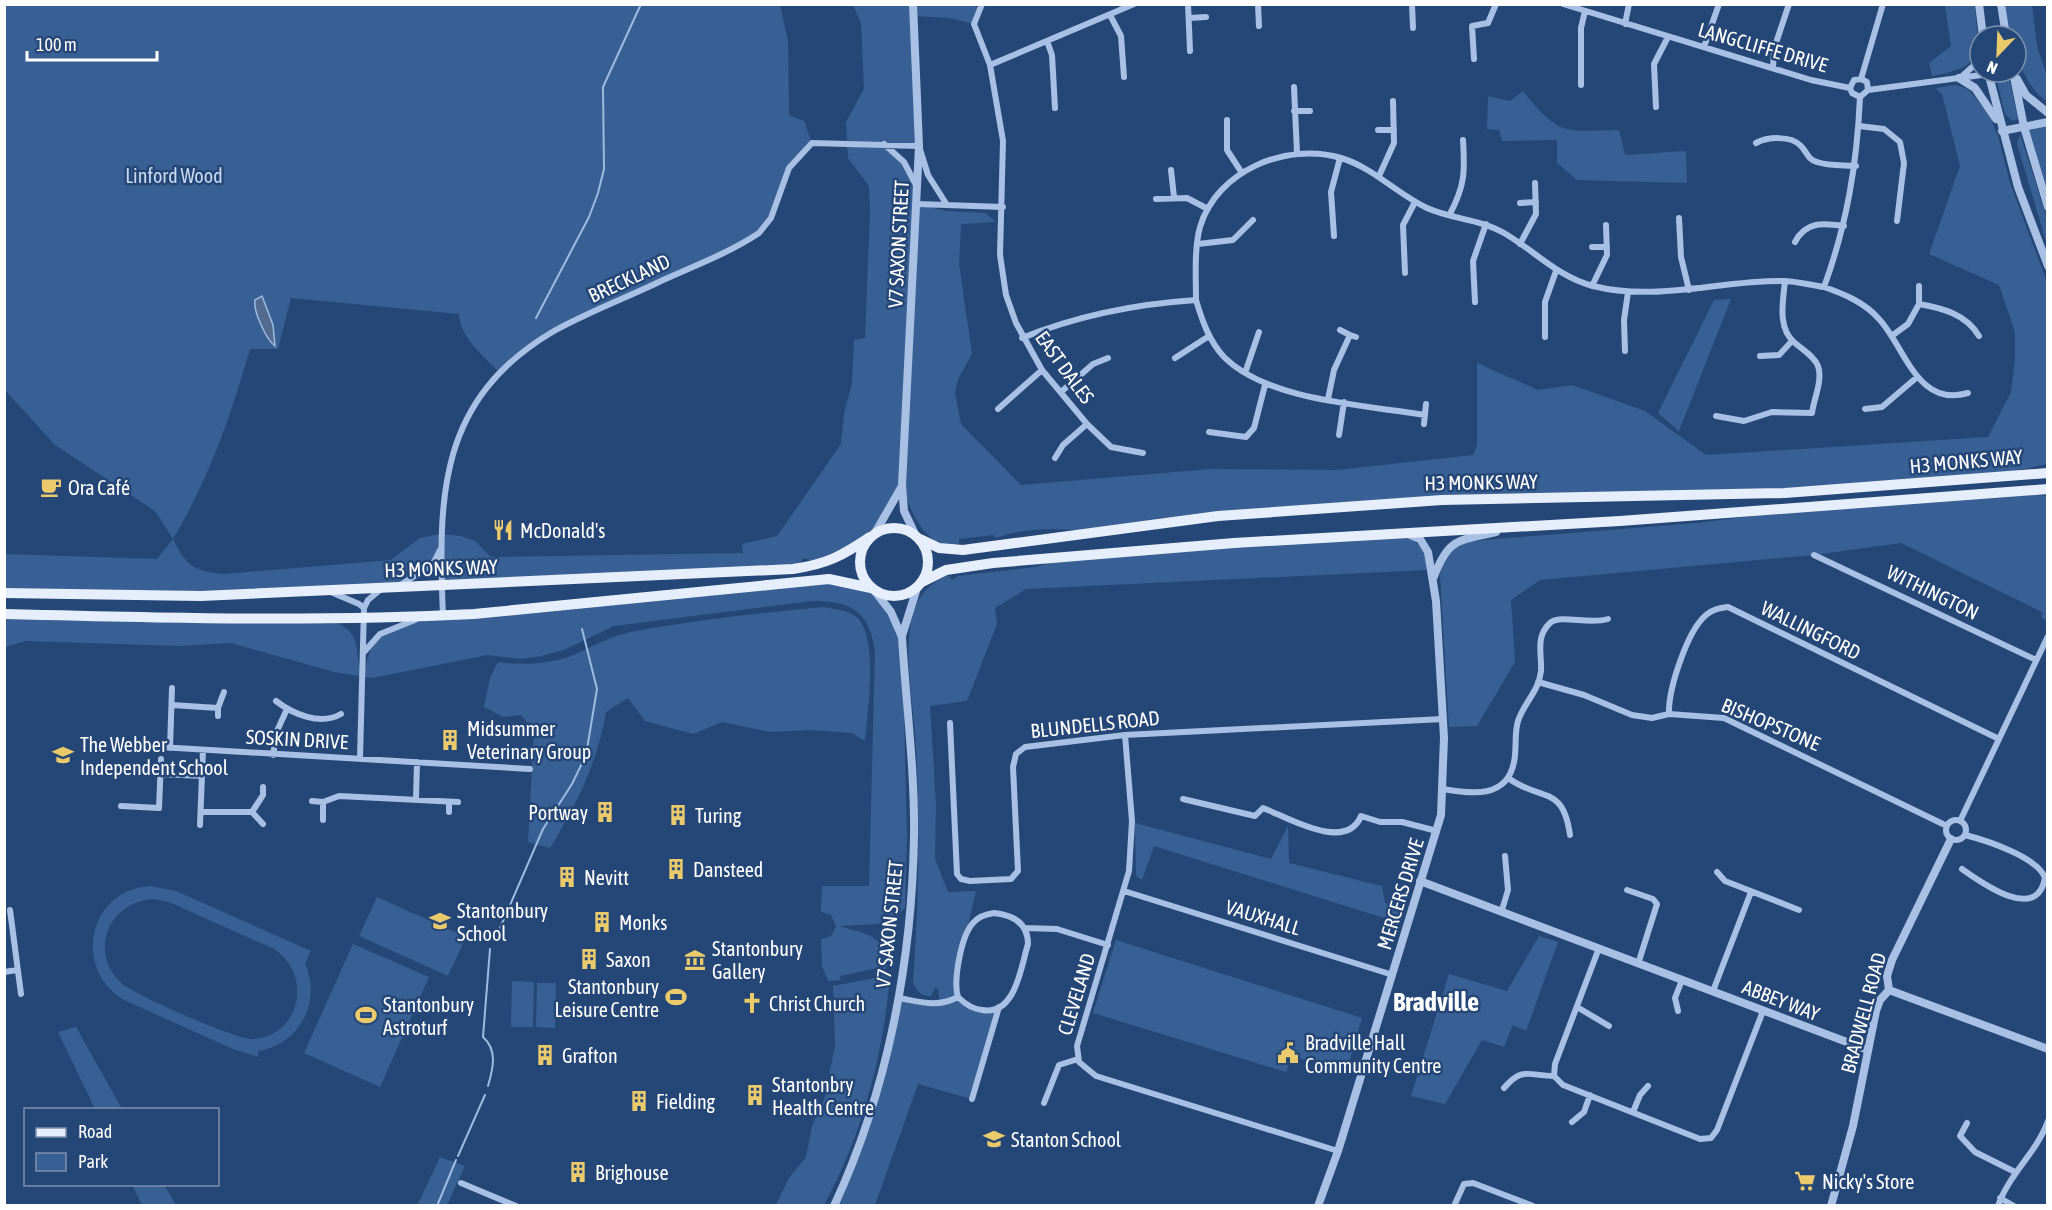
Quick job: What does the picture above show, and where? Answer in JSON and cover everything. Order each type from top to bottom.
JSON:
[{"type":"main road","name":"H3 MONKS WAY","points":[[917,537],[939,548],[957,550],[1218,516],[1442,500],[1666,497],[1928,483],[2048,473]]},
{"type":"main road","name":"H3 MONKS WAY","points":[[920,585],[958,567],[993,562],[1234,543],[1705,515],[2042,489]]},
{"type":"main road","points":[[4,614],[200,620],[364,613],[443,616],[822,579],[850,582],[895,597],[920,585],[929,560],[917,537],[895,528],[873,535],[862,549],[860,562],[863,576],[872,589]]},
{"type":"main road","name":"H3 MONKS WAY","points":[[4,593],[201,596],[442,587],[663,573],[793,569],[822,565],[840,558],[873,535]]},
{"type":"street","name":"V7 SAXON STREET","points":[[913,4],[919,146],[903,481],[904,512],[917,537]]},
{"type":"street","points":[[917,204],[1003,207],[1003,141],[990,65],[974,24],[982,4]]},
{"type":"street","points":[[990,65],[1134,4]]},
{"type":"street","points":[[1188,4],[1190,51]]},
{"type":"street","points":[[1258,4],[1259,26]]},
{"type":"street","points":[[1412,4],[1413,28]]},
{"type":"street","points":[[1474,59],[1472,26],[1488,23],[1496,4]]},
{"type":"street","name":"LANGCLIFFE DRIVE","points":[[1563,4],[1773,68],[1850,88]]},
{"type":"street","points":[[1625,24],[1629,4]]},
{"type":"street","points":[[1704,47],[1719,4]]},
{"type":"street","points":[[1773,68],[1774,49],[1789,4]]},
{"type":"street","points":[[1861,79],[1884,4]]},
{"type":"street","points":[[1978,4],[1981,24]]},
{"type":"street","points":[[2001,4],[2003,24]]},
{"type":"street","points":[[1581,85],[1581,28],[1586,11]]},
{"type":"street","points":[[1110,15],[1121,36],[1124,77]]},
{"type":"street","points":[[1189,18],[1206,17]]},
{"type":"street","name":"LANGCLIFFE DRIVE","points":[[1656,107],[1654,64],[1668,37]]},
{"type":"street","points":[[1047,41],[1053,55],[1055,108]]},
{"type":"street","points":[[1959,78],[1968,70]]},
{"type":"street","points":[[1824,287],[1844,226],[1856,166],[1860,97],[1868,90],[1968,77]]},
{"type":"street","points":[[1959,78],[1975,88],[2002,129]]},
{"type":"street","points":[[1860,97],[1852,93],[1850,88],[1854,80],[1861,79],[1867,82],[1868,90]]},
{"type":"street","points":[[1992,84],[2018,187],[2048,266]]},
{"type":"street","points":[[2015,84],[2024,127],[2048,207]]},
{"type":"street","points":[[2020,84],[2026,95],[2048,113]]},
{"type":"street","points":[[1294,87],[1297,153]]},
{"type":"street","points":[[1379,176],[1394,143],[1393,101]]},
{"type":"street","points":[[1294,111],[1310,111]]},
{"type":"street","points":[[1227,120],[1227,150],[1242,173]]},
{"type":"street","points":[[2002,129],[2048,122]]},
{"type":"street","points":[[1859,126],[1884,129],[1900,142],[1904,163],[1897,221]]},
{"type":"street","points":[[1378,130],[1394,130]]},
{"type":"street","points":[[1756,143],[1764,138],[1794,141],[1802,147],[1807,157],[1816,162],[1856,166]]},
{"type":"street","points":[[1450,214],[1461,192],[1465,177],[1463,140]]},
{"type":"street","name":"BRECKLAND","points":[[443,616],[441,513],[453,450],[472,409],[507,365],[554,331],[736,246],[759,233],[771,218],[789,168],[812,143],[919,146]]},
{"type":"street","points":[[884,144],[904,162],[917,188]]},
{"type":"street","points":[[919,146],[928,175],[947,205]]},
{"type":"street","points":[[1425,415],[1328,399],[1265,385],[1224,357],[1209,336],[1196,300],[1198,244],[1200,227],[1208,209],[1242,173],[1273,158],[1297,153],[1340,158],[1379,176],[1415,202],[1434,211],[1486,224],[1520,244],[1556,271],[1592,286],[1628,292],[1689,290],[1785,281],[1824,287],[1864,305],[1893,335],[1916,378],[1927,388],[1940,393],[1961,395],[1968,393]]},
{"type":"street","points":[[1334,236],[1331,192],[1340,158]]},
{"type":"street","points":[[1171,171],[1174,197]]},
{"type":"street","points":[[1520,244],[1536,214],[1535,183]]},
{"type":"street","points":[[1156,199],[1187,198],[1208,209]]},
{"type":"street","points":[[1405,273],[1403,225],[1415,202]]},
{"type":"street","points":[[1520,203],[1536,202]]},
{"type":"street","name":"EAST DALES","points":[[1003,207],[1000,255],[1006,295],[1023,339],[1042,370],[1087,424],[1111,447],[1143,453]]},
{"type":"street","points":[[1679,218],[1682,257],[1689,290]]},
{"type":"street","points":[[1198,244],[1233,240],[1253,220]]},
{"type":"street","points":[[1795,242],[1800,232],[1818,223],[1844,226]]},
{"type":"street","points":[[1474,302],[1473,261],[1486,224]]},
{"type":"street","points":[[1592,286],[1607,255],[1606,225]]},
{"type":"street","points":[[1592,248],[1607,247]]},
{"type":"street","points":[[1545,337],[1545,302],[1556,271]]},
{"type":"street","points":[[1716,416],[1737,421],[1772,412],[1812,412],[1819,375],[1812,357],[1792,341],[1782,318],[1785,281]]},
{"type":"street","points":[[1893,335],[1908,324],[1919,304],[1919,286]]},
{"type":"street","points":[[1625,351],[1624,320],[1628,292]]},
{"type":"street","points":[[1023,339],[1086,315],[1136,305],[1196,300]]},
{"type":"street","points":[[1919,304],[1939,307],[1960,315],[1979,336]]},
{"type":"street","points":[[1328,399],[1334,370],[1353,336],[1340,330]]},
{"type":"street","points":[[1245,373],[1259,332]]},
{"type":"street","points":[[1175,358],[1209,336]]},
{"type":"street","points":[[1760,356],[1779,356],[1792,341]]},
{"type":"street","points":[[1061,392],[1093,364],[1108,358]]},
{"type":"street","points":[[998,409],[1042,370]]},
{"type":"street","points":[[1865,409],[1882,407],[1916,378]]},
{"type":"street","points":[[1209,432],[1246,437],[1254,428],[1265,385]]},
{"type":"street","points":[[1339,435],[1344,402]]},
{"type":"street","points":[[1424,424],[1426,404]]},
{"type":"street","points":[[1055,458],[1063,445],[1087,424]]},
{"type":"street","name":"V7 SAXON STREET","points":[[873,535],[903,481]]},
{"type":"street","points":[[1432,580],[1449,547],[1461,540],[1520,526]]},
{"type":"street","name":"MERCERS DRIVE","points":[[1318,1206],[1338,1151],[1437,831],[1443,789],[1443,719],[1428,552],[1420,539],[1406,533]]},
{"type":"street","points":[[393,588],[433,564],[441,550]]},
{"type":"street","name":"WITHINGTON","points":[[1814,555],[2036,660]]},
{"type":"street","name":"V7 SAXON STREET","points":[[902,637],[920,585]]},
{"type":"street","points":[[325,591],[346,597],[364,613],[368,600],[380,589]]},
{"type":"street","name":"V7 SAXON STREET","points":[[834,1206],[872,1106],[899,998],[907,949],[914,837],[902,637],[891,612],[872,589]]},
{"type":"street","name":"WALLINGFORD","points":[[1669,714],[1672,682],[1699,623],[1717,608],[1728,608],[1999,739]]},
{"type":"street","name":"SOSKIN DRIVE","points":[[360,758],[364,613]]},
{"type":"street","points":[[364,653],[380,634],[427,616]]},
{"type":"street","points":[[1443,789],[1482,794],[1493,790],[1508,778],[1514,762],[1515,730],[1521,712],[1538,682],[1539,643],[1551,622],[1564,618],[1595,623],[1608,619]]},
{"type":"street","points":[[1960,821],[2048,636]]},
{"type":"street","name":"BISHOPSTONE","points":[[1538,682],[1584,695],[1632,715],[1652,718],[1669,714],[1724,718],[1947,826]]},
{"type":"street","points":[[170,747],[172,688]]},
{"type":"street","points":[[218,716],[218,708],[224,692]]},
{"type":"street","points":[[276,700],[287,709],[310,718],[340,718]]},
{"type":"street","points":[[172,705],[218,708]]},
{"type":"street","points":[[273,755],[277,731],[287,709]]},
{"type":"street","name":"BLUNDELLS ROAD","points":[[950,723],[957,874],[961,879],[970,881],[1011,879],[1018,871],[1013,767],[1020,749],[1125,735],[1443,719]]},
{"type":"street","name":"CLEVELAND","points":[[1125,735],[1132,844],[1124,891],[1077,1046],[1078,1059],[1086,1070],[1096,1076],[1338,1151]]},
{"type":"street","name":"SOSKIN DRIVE","points":[[126,745],[530,769]]},
{"type":"street","points":[[200,825],[203,750]]},
{"type":"street","points":[[121,806],[159,808],[161,759]]},
{"type":"street","points":[[416,799],[417,762]]},
{"type":"street","points":[[161,774],[202,776]]},
{"type":"street","points":[[1508,778],[1560,803],[1567,816],[1570,835]]},
{"type":"street","points":[[252,812],[263,795],[263,787]]},
{"type":"street","points":[[312,801],[323,802],[339,796],[458,802]]},
{"type":"street","points":[[1183,798],[1255,816],[1263,808],[1334,834],[1347,831],[1361,816],[1364,808]]},
{"type":"street","points":[[323,802],[323,820]]},
{"type":"street","points":[[449,802],[449,812]]},
{"type":"street","points":[[201,812],[252,812],[263,824]]},
{"type":"street","points":[[1361,816],[1380,822],[1402,822],[1437,831]]},
{"type":"street","points":[[1954,821],[1960,821],[1965,826],[1965,835],[1959,840],[1951,839],[1947,834],[1947,826],[1954,821]]},
{"type":"street","points":[[1962,869],[2000,891],[2025,900],[2036,896],[2045,878],[2036,864],[1997,846],[1965,835]]},
{"type":"street","name":"BRADWELL ROAD","points":[[1831,1206],[1853,1126],[1880,1000],[1889,990],[1887,976],[1892,960],[1951,839]]},
{"type":"street","points":[[1502,910],[1508,890],[1505,856]]},
{"type":"street","points":[[1717,872],[1725,881],[1799,910]]},
{"type":"street","name":"ABBEY WAY","points":[[1420,881],[1502,910],[1638,964],[1868,1050]]},
{"type":"street","points":[[1628,890],[1653,899],[1657,904],[1638,964]]},
{"type":"street","name":"VAUXHALL","points":[[1124,891],[1393,975]]},
{"type":"street","points":[[1713,991],[1751,892]]},
{"type":"street","points":[[10,910],[9,929],[21,994]]},
{"type":"street","points":[[1025,928],[1028,944],[1013,994],[999,1007],[987,1011],[969,1007],[958,997],[956,977],[965,939],[973,923],[986,915],[1006,914],[1025,928],[1057,929],[1108,945]]},
{"type":"street","points":[[1554,1076],[1555,1064],[1599,948]]},
{"type":"street","points":[[4,972],[17,970]]},
{"type":"street","points":[[1678,1011],[1675,998],[1682,980]]},
{"type":"street","points":[[1889,990],[2048,1050]]},
{"type":"street","points":[[899,998],[933,1005],[946,1003],[958,997]]},
{"type":"street","points":[[972,1099],[999,1007]]},
{"type":"street","points":[[1577,1007],[1609,1026]]},
{"type":"street","points":[[1504,1088],[1520,1074],[1527,1072],[1539,1076],[1554,1076],[1563,1085],[1700,1138],[1711,1138],[1717,1130],[1762,1011]]},
{"type":"street","points":[[1044,1103],[1059,1065],[1078,1059]]},
{"type":"street","points":[[1632,1112],[1640,1095],[1648,1086]]},
{"type":"street","points":[[1572,1122],[1584,1112],[1590,1095]]},
{"type":"street","points":[[2014,1206],[1999,1202],[2015,1172],[2044,1132],[2048,1121]]},
{"type":"street","points":[[1967,1122],[1960,1136],[1975,1152],[2015,1172]]},
{"type":"street","points":[[461,1183],[516,1206]]},
{"type":"street","points":[[1454,1206],[1464,1184],[1473,1183],[1533,1206]]},
{"type":"green space","points":[[970,4],[980,9],[974,24],[950,18],[914,16],[919,146],[885,144],[910,170],[918,204],[946,211],[985,213],[996,222],[961,224],[959,264],[972,354],[958,379],[955,393],[961,424],[1021,485],[1210,469],[1336,470],[1473,455],[1477,445],[1477,363],[1538,390],[1572,385],[1645,411],[1706,455],[1988,437],[2011,392],[2015,361],[2015,332],[1999,285],[1929,254],[1960,166],[1942,94],[1935,88],[1956,85],[1968,89],[1988,112],[1998,136],[2010,183],[2047,282],[2047,464],[1978,479],[1928,483],[1442,500],[1089,531],[1031,530],[995,538],[994,535],[959,539],[959,544],[947,544],[928,535],[915,517],[902,486],[875,533],[822,565],[804,558],[793,569],[442,587],[441,552],[433,564],[393,588],[201,596],[5,593],[5,554],[157,559],[173,539],[182,555],[192,565],[205,571],[224,574],[391,560],[420,538],[440,534],[461,536],[475,541],[491,557],[743,553],[742,544],[777,536],[841,444],[844,414],[852,383],[854,340],[865,338],[869,186],[848,158],[846,122],[864,89],[861,23],[853,5]]},
{"type":"green space","name":"Linford Wood","points":[[4,5],[780,5],[788,41],[789,115],[804,121],[812,143],[789,168],[779,199],[759,233],[554,331],[500,373],[468,339],[460,323],[459,314],[291,298],[278,349],[250,349],[218,446],[198,493],[173,539],[155,511],[55,445],[5,390]]},
{"type":"green space","points":[[1945,5],[1975,5],[1976,24],[1968,24],[1968,64],[1950,72],[1932,76],[1929,63],[1951,46]]},
{"type":"green space","points":[[2001,5],[2032,5],[2037,46],[2047,76],[2047,102],[2028,81],[2028,24],[2006,24],[2002,16]]},
{"type":"green space","points":[[1998,84],[2011,84],[2018,119],[2013,121],[2005,114]]},
{"type":"green space","points":[[1523,91],[1545,117],[1564,128],[1586,131],[1619,130],[1625,155],[1686,151],[1687,183],[1577,180],[1557,163],[1557,140],[1502,141],[1499,130],[1487,129],[1488,96],[1510,101]]},
{"type":"green space","points":[[2047,122],[2047,207],[2024,127]]},
{"type":"green space","points":[[2020,134],[2047,219],[2047,245],[2017,144]]},
{"type":"green space","points":[[1731,299],[1679,431],[1658,413],[1714,300]]},
{"type":"green space","points":[[2010,492],[2047,496],[2047,621],[2042,618],[2042,612],[1901,543],[1814,555],[1540,580],[1511,600],[1515,662],[1477,726],[1449,727],[1440,574],[1448,555],[1467,543],[1697,523],[1843,505]]},
{"type":"green space","points":[[1398,537],[1412,539],[1425,550],[1427,570],[1026,589],[995,608],[997,624],[967,701],[930,706],[936,804],[935,859],[948,892],[976,891],[956,977],[958,997],[979,1010],[999,1007],[972,1099],[918,1084],[875,1205],[834,1206],[872,1105],[899,998],[940,1004],[938,989],[935,988],[931,996],[924,995],[917,990],[913,981],[918,893],[918,805],[909,638],[913,614],[923,593],[948,575],[952,580],[958,576],[1036,567],[1056,561],[1234,543]]},
{"type":"green space","points":[[829,579],[871,588],[902,637],[907,835],[905,907],[895,920],[880,924],[839,926],[870,936],[882,945],[891,960],[885,970],[879,973],[877,968],[840,976],[840,980],[828,981],[822,966],[821,939],[831,936],[836,926],[831,915],[821,912],[822,886],[869,886],[875,651],[872,637],[863,617],[847,606],[826,601],[812,601],[614,626],[564,650],[541,656],[521,659],[488,655],[372,678],[334,672],[231,643],[180,646],[25,641],[5,647],[5,614],[337,623],[346,628],[355,640],[363,676],[373,640],[427,617]]},
{"type":"green space","points":[[824,607],[852,614],[863,625],[870,656],[865,741],[852,733],[811,730],[770,732],[722,722],[693,734],[645,721],[628,698],[606,712],[598,748],[585,783],[550,848],[528,842],[534,731],[521,715],[503,717],[484,707],[490,678],[498,662],[529,664],[550,661],[571,656],[611,638],[631,632],[727,617]]},
{"type":"green space","points":[[1135,823],[1271,859],[1288,826],[1289,863],[1382,886],[1385,903],[1404,909],[1400,923],[1154,846],[1142,880],[1136,876]]},
{"type":"green space","points":[[150,886],[176,891],[311,951],[305,963],[310,978],[309,1006],[296,1030],[273,1047],[258,1051],[258,1057],[233,1049],[124,1000],[108,986],[97,970],[93,951],[94,933],[101,916],[112,901],[129,891]],"holes":[[[153,899],[169,902],[274,949],[286,960],[294,973],[297,988],[296,1003],[291,1016],[282,1028],[269,1036],[252,1039],[242,1037],[186,1016],[121,983],[111,970],[106,957],[105,943],[108,930],[115,918],[138,902]]]},
{"type":"green space","points":[[377,897],[466,937],[448,976],[359,936]]},
{"type":"green space","points":[[1539,936],[1558,942],[1526,1031],[1513,1025],[1504,1047],[1482,1040],[1445,1104],[1411,1096],[1449,974],[1507,991]]},
{"type":"green space","points":[[1116,940],[1362,1018],[1346,1073],[1292,1056],[1286,1072],[1093,1013]]},
{"type":"green space","name":"Stantonbury Astroturf","points":[[353,944],[429,977],[380,1087],[304,1053]]},
{"type":"green space","points":[[890,972],[877,1062],[860,1122],[838,1178],[824,1205],[776,1205],[789,1178],[806,1157],[812,1126],[825,1097],[835,1045],[833,986],[870,979]]},
{"type":"green space","points":[[512,981],[534,982],[533,1027],[511,1027]]},
{"type":"green space","points":[[537,983],[556,983],[555,1028],[536,1027]]},
{"type":"green space","points":[[76,1027],[121,1108],[95,1108],[58,1032]]},
{"type":"green space","points":[[440,1157],[465,1166],[447,1205],[417,1206]]},
{"type":"green space","points":[[132,1186],[165,1186],[176,1205],[142,1205]]},
{"type":"shaded area","points":[[262,296],[273,325],[275,346],[264,331],[256,311],[255,300]]},
{"type":"waterway","points":[[536,318],[589,217],[598,193],[604,169],[603,87],[641,4]]},
{"type":"waterway","points":[[497,935],[543,829],[572,784],[586,755],[597,689],[582,629]]},
{"type":"waterway","points":[[488,1086],[493,1060],[491,1048],[483,1037],[490,949]]},
{"type":"waterway","points":[[458,1156],[485,1095]]},
{"type":"waterway","points":[[437,1206],[456,1160]]},
{"type":"place","name":"Ora Café","points":[[51,487]]},
{"type":"place","name":"McDonald's","points":[[503,530]]},
{"type":"place","name":"Midsummer Veterinary Group","points":[[450,740]]},
{"type":"place","name":"The Webber Independent School","points":[[63,755]]},
{"type":"place","name":"Portway","points":[[605,812]]},
{"type":"place","name":"Turing","points":[[678,815]]},
{"type":"place","name":"Dansteed","points":[[676,869]]},
{"type":"place","name":"Nevitt","points":[[567,877]]},
{"type":"place","name":"Stantonbury School","points":[[440,921]]},
{"type":"place","name":"Monks","points":[[602,922]]},
{"type":"place","name":"Saxon","points":[[589,959]]},
{"type":"place","name":"Stantonbury Gallery","points":[[695,960]]},
{"type":"place","name":"Stantonbury Leisure Centre","points":[[676,997]]},
{"type":"place","name":"Christ Church","points":[[752,1003]]},
{"type":"place","name":"Stantonbury Astroturf","points":[[366,1015]]},
{"type":"place","name":"Bradville Hall Community Centre","points":[[1288,1053]]},
{"type":"place","name":"Grafton","points":[[545,1055]]},
{"type":"place","name":"Stantonbry Health Centre","points":[[755,1095]]},
{"type":"place","name":"Fielding","points":[[639,1101]]},
{"type":"place","name":"Stanton School","points":[[994,1139]]},
{"type":"place","name":"Brighouse","points":[[578,1172]]},
{"type":"place","name":"Nicky's Store","points":[[1805,1181]]},
{"type":"district","name":"Bradville","points":[[1436,1002]]}]
